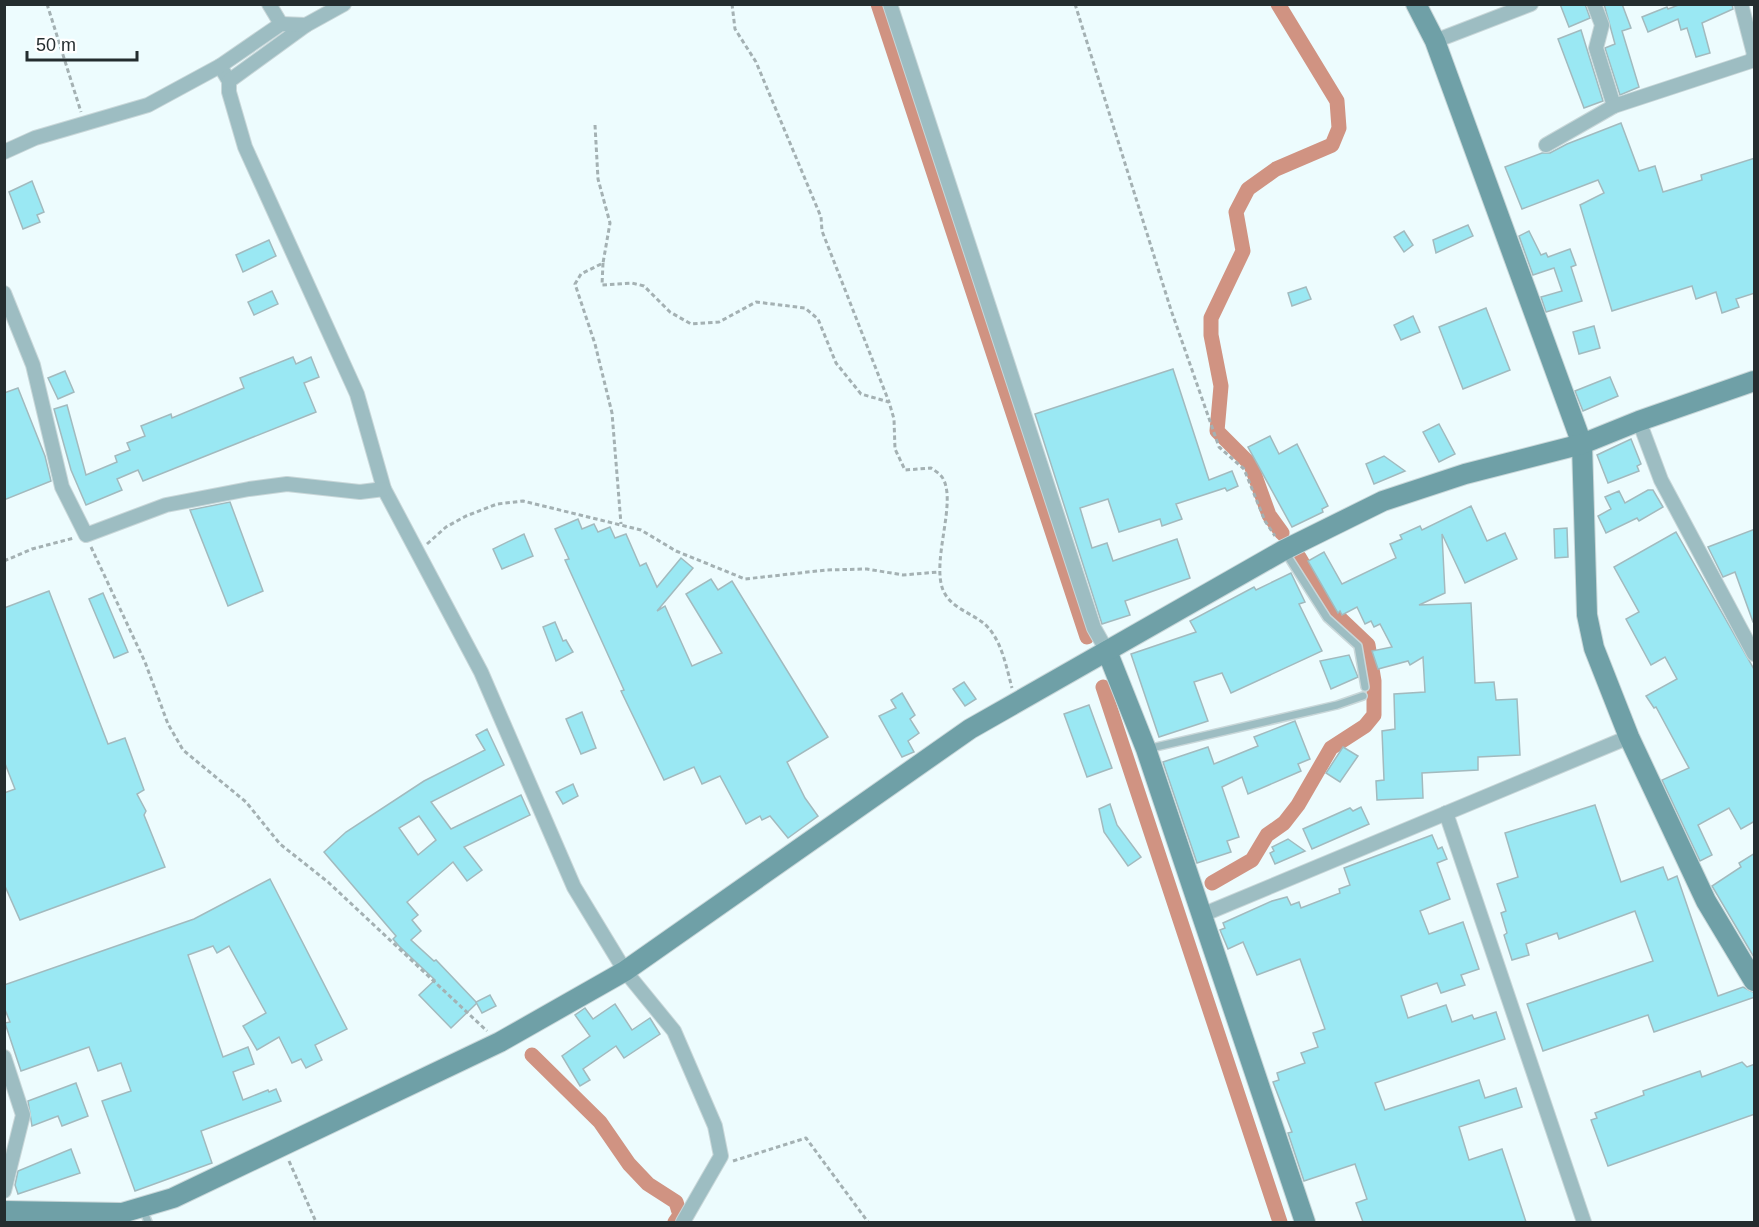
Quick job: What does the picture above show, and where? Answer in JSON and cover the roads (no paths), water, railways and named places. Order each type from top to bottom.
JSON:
[{"type":"street","points":[[269,4],[281,24]]},
{"type":"street","points":[[229,81],[306,25],[344,4]]},
{"type":"street","points":[[890,4],[1094,628],[1107,651],[1146,749],[1305,1222]]},
{"type":"street","points":[[1416,4],[1435,41],[1582,444],[1580,470],[1587,615],[1594,648],[1629,737],[1706,901],[1755,981]]},
{"type":"street","points":[[1435,41],[1531,4]]},
{"type":"street","points":[[1594,4],[1602,25],[1596,48],[1614,106]]},
{"type":"street","points":[[1546,145],[1614,106],[1751,61],[1755,54],[1741,4]]},
{"type":"street","points":[[4,152],[35,138],[148,105],[220,66],[281,24],[306,25]]},
{"type":"street","points":[[220,66],[229,81],[229,92],[245,147],[357,394],[384,489],[416,554],[481,672],[574,887],[625,971],[674,1031],[715,1126],[721,1156],[683,1222]]},
{"type":"street","points":[[4,293],[33,365],[62,487],[86,535],[166,505],[249,489],[287,484],[360,492],[384,489]]},
{"type":"street","points":[[4,1211],[145,1215],[173,1198],[500,1042],[625,971],[892,786],[970,729],[1284,550],[1383,501],[1465,474],[1582,444],[1639,421],[1755,381]]},
{"type":"street","points":[[1639,421],[1661,480],[1755,654]]},
{"type":"street","points":[[1202,915],[1629,737]]},
{"type":"street","points":[[1446,813],[1584,1222]]},
{"type":"street","points":[[4,1057],[23,1115],[4,1191]]},
{"type":"lane","points":[[1284,550],[1309,593],[1327,618],[1358,646],[1365,687]]},
{"type":"lane","points":[[1146,749],[1337,705],[1363,696]]},
{"type":"waterway","points":[[878,4],[1087,637]]},
{"type":"waterway","points":[[1278,4],[1337,101],[1339,128],[1332,145],[1276,169],[1248,189],[1236,212],[1243,251],[1211,318],[1211,335],[1221,386],[1217,431],[1251,465],[1269,515],[1282,533]]},
{"type":"waterway","points":[[1212,883],[1252,860],[1267,835],[1284,823],[1298,805],[1331,748],[1365,726],[1374,715],[1374,681],[1368,645],[1329,608],[1299,557]]},
{"type":"waterway","points":[[1103,687],[1280,1222]]},
{"type":"waterway","points":[[532,1055],[600,1122],[629,1164],[648,1184],[676,1202],[680,1215],[675,1222]]}]
